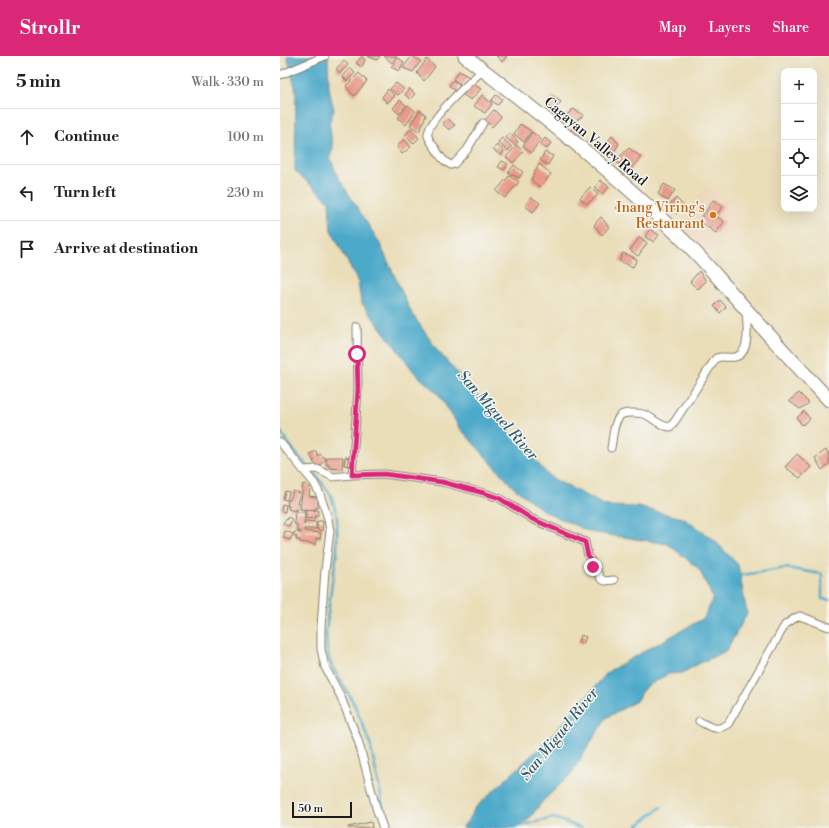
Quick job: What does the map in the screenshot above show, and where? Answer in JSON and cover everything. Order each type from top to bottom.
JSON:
[{"type":"highway","name":"Cagayan Valley Road","points":[[465,56],[602,164],[640,198],[684,240],[829,400]]},
{"type":"street","points":[[280,75],[325,56]]},
{"type":"street","points":[[483,70],[438,114],[430,125],[428,136],[438,153],[445,161],[454,164],[467,150],[483,123]]},
{"type":"street","points":[[611,448],[617,420],[619,416],[624,414],[645,414],[666,427],[670,427],[716,358],[739,356],[744,351],[746,346],[747,330],[746,310]]},
{"type":"street","points":[[352,475],[358,389],[357,327]]},
{"type":"street","points":[[280,442],[314,483],[319,492],[326,514],[330,531],[325,570],[320,634],[321,649],[326,667],[340,695],[358,740],[383,828]]},
{"type":"street","points":[[303,470],[317,469],[333,477],[384,474],[442,482],[499,498],[532,519],[585,542],[588,556],[601,579],[605,581],[614,580]]},
{"type":"street","points":[[699,721],[715,728],[720,728],[728,724],[785,626],[795,618],[800,616],[829,627]]},
{"type":"shaded area","name":"Inang Viring's Restaurant","points":[[705,186],[743,205],[729,242],[712,253],[681,225]]},
{"type":"water","name":"San Miguel River","points":[[287,56],[328,56],[329,89],[334,110],[329,123],[333,148],[330,157],[338,177],[379,242],[411,312],[437,350],[550,477],[606,506],[638,507],[683,518],[714,540],[738,565],[747,614],[726,651],[682,673],[668,674],[644,688],[638,700],[606,718],[571,774],[542,802],[528,820],[512,828],[462,828],[472,815],[474,809],[547,741],[609,671],[704,618],[713,598],[699,569],[668,544],[590,532],[544,511],[513,487],[459,427],[439,395],[415,373],[361,302],[358,282],[331,230],[329,201],[295,171],[296,91]]},
{"type":"building","points":[[362,56],[365,60],[362,67],[356,63]]},
{"type":"building","points":[[367,56],[380,56],[377,60]]},
{"type":"building","points":[[384,56],[397,56],[392,63]]},
{"type":"building","points":[[412,56],[421,61],[413,72],[403,68]]},
{"type":"building","points":[[496,56],[507,56],[502,62]]},
{"type":"building","points":[[398,58],[404,62],[399,71],[391,67]]},
{"type":"building","points":[[427,59],[435,67],[424,81],[417,73]]},
{"type":"building","points":[[344,60],[348,65],[340,73],[336,69]]},
{"type":"building","points":[[350,68],[355,73],[347,81],[343,77]]},
{"type":"building","points":[[459,71],[469,77],[462,85],[453,79]]},
{"type":"building","points":[[359,73],[367,81],[354,96],[346,86]]},
{"type":"building","points":[[453,80],[460,86],[456,91],[449,86]]},
{"type":"building","points":[[396,83],[404,89],[398,95],[390,89]]},
{"type":"building","points":[[471,83],[481,89],[471,100],[462,94]]},
{"type":"building","points":[[409,88],[415,94],[410,99],[405,95]]},
{"type":"building","points":[[388,89],[395,96],[387,103],[382,97]]},
{"type":"building","points":[[482,95],[492,104],[485,113],[474,106]]},
{"type":"building","points":[[496,95],[502,99],[498,105],[491,101]]},
{"type":"building","points":[[553,96],[561,102],[554,110],[546,104]]},
{"type":"building","points":[[400,100],[406,105],[399,114],[393,108]]},
{"type":"building","points":[[408,105],[415,111],[406,125],[398,118]]},
{"type":"building","points":[[573,109],[584,115],[573,123],[565,117]]},
{"type":"building","points":[[420,110],[426,115],[419,132],[410,125]]},
{"type":"building","points":[[494,110],[501,117],[492,127],[485,120]]},
{"type":"building","points":[[448,119],[455,125],[449,130],[443,124]]},
{"type":"building","points":[[576,122],[583,128],[578,137],[571,130]]},
{"type":"building","points":[[520,124],[531,131],[524,142],[514,134]]},
{"type":"building","points":[[411,129],[419,138],[413,144],[405,135]]},
{"type":"building","points":[[532,132],[541,139],[531,153],[523,146]]},
{"type":"building","points":[[510,133],[518,142],[515,145],[506,138]]},
{"type":"building","points":[[612,136],[619,144],[610,158],[600,151]]},
{"type":"building","points":[[502,138],[512,147],[507,151],[498,142]]},
{"type":"building","points":[[545,138],[551,143],[547,149],[540,145]]},
{"type":"building","points":[[404,139],[411,147],[402,154],[397,147]]},
{"type":"building","points":[[497,145],[504,151],[501,156],[493,149]]},
{"type":"building","points":[[517,145],[523,152],[513,163],[506,157]]},
{"type":"building","points":[[629,148],[641,157],[628,173],[615,161]]},
{"type":"building","points":[[545,152],[553,156],[548,165],[540,160]]},
{"type":"building","points":[[502,161],[508,164],[504,170],[498,167]]},
{"type":"building","points":[[539,164],[551,174],[540,187],[531,180]]},
{"type":"building","points":[[514,165],[523,172],[519,178],[508,173]]},
{"type":"building","points":[[509,176],[519,182],[505,198],[496,191]]},
{"type":"building","points":[[600,180],[609,187],[602,194],[595,188]]},
{"type":"building","points":[[664,184],[675,190],[668,201],[658,194]]},
{"type":"building","points":[[590,187],[598,195],[587,204],[580,198]]},
{"type":"building","points":[[531,197],[540,203],[533,212],[525,206]]},
{"type":"building","points":[[676,198],[685,207],[676,214],[669,205]]},
{"type":"building","points":[[713,200],[723,206],[716,216],[724,222],[716,233],[699,221]]},
{"type":"building","points":[[621,203],[626,206],[623,211],[616,208]]},
{"type":"building","points":[[601,217],[609,227],[602,235],[594,225]]},
{"type":"building","points":[[650,229],[659,235],[654,242],[645,237]]},
{"type":"building","points":[[640,237],[647,243],[638,256],[630,250]]},
{"type":"building","points":[[623,253],[637,259],[633,267],[619,261]]},
{"type":"building","points":[[699,271],[706,281],[698,289],[690,282]]},
{"type":"building","points":[[720,300],[726,307],[720,313],[714,306]]},
{"type":"building","points":[[799,393],[809,403],[800,409],[789,401]]},
{"type":"building","points":[[804,411],[810,419],[802,425],[797,418]]},
{"type":"building","points":[[826,450],[829,454],[829,464],[822,470],[815,458]]},
{"type":"building","points":[[316,451],[318,456],[320,454],[326,459],[319,467],[313,462],[315,460],[313,461],[310,454]]},
{"type":"building","points":[[797,454],[811,467],[800,478],[785,467]]},
{"type":"building","points":[[327,457],[343,457],[342,469],[329,468],[329,465],[326,465]]},
{"type":"building","points":[[345,457],[349,458],[349,466],[344,465]]},
{"type":"building","points":[[303,484],[310,487],[309,496],[318,498],[318,508],[315,508],[315,510],[300,509]]},
{"type":"building","points":[[285,491],[289,492],[287,500],[283,499]]},
{"type":"building","points":[[293,491],[300,493],[297,503],[299,503],[297,510],[295,509],[295,511],[288,509],[289,506],[287,506],[288,500],[290,500]]},
{"type":"building","points":[[282,504],[286,505],[285,512],[281,511]]},
{"type":"building","points":[[306,510],[318,510],[318,516],[315,516],[315,518],[306,519]]},
{"type":"building","points":[[295,512],[305,512],[304,525],[305,521],[316,522],[316,529],[304,529],[304,531],[321,533],[320,539],[316,538],[316,544],[296,540],[297,536],[294,536],[294,532],[301,533],[301,531],[297,531],[297,524],[294,524]]},
{"type":"building","points":[[288,517],[292,519],[289,526],[283,524]]},
{"type":"building","points":[[317,521],[323,521],[322,531],[317,530]]},
{"type":"building","points":[[285,531],[293,534],[290,540],[283,538]]},
{"type":"building","points":[[581,635],[586,637],[583,644],[578,642]]},
{"type":"building","points":[[371,822],[372,828],[348,828],[348,827]]},
{"type":"waterway","points":[[280,431],[294,451],[309,468]]},
{"type":"waterway","points":[[313,471],[331,495],[337,516],[337,553],[328,613],[326,633],[327,649],[331,665],[355,706],[370,743],[382,801],[390,828]]},
{"type":"waterway","points":[[737,576],[786,568],[822,574],[822,599],[829,600]]},
{"type":"waterway","points":[[633,828],[661,807]]},
{"type":"waterway","points":[[515,828],[554,818],[581,828]]},
{"type":"place","name":"Inang Viring's Restaurant","points":[[713,215]]},
{"type":"route","points":[[357,354],[358,389],[352,475],[384,474],[442,482],[499,498],[532,519],[585,542],[588,556],[593,567]]}]
